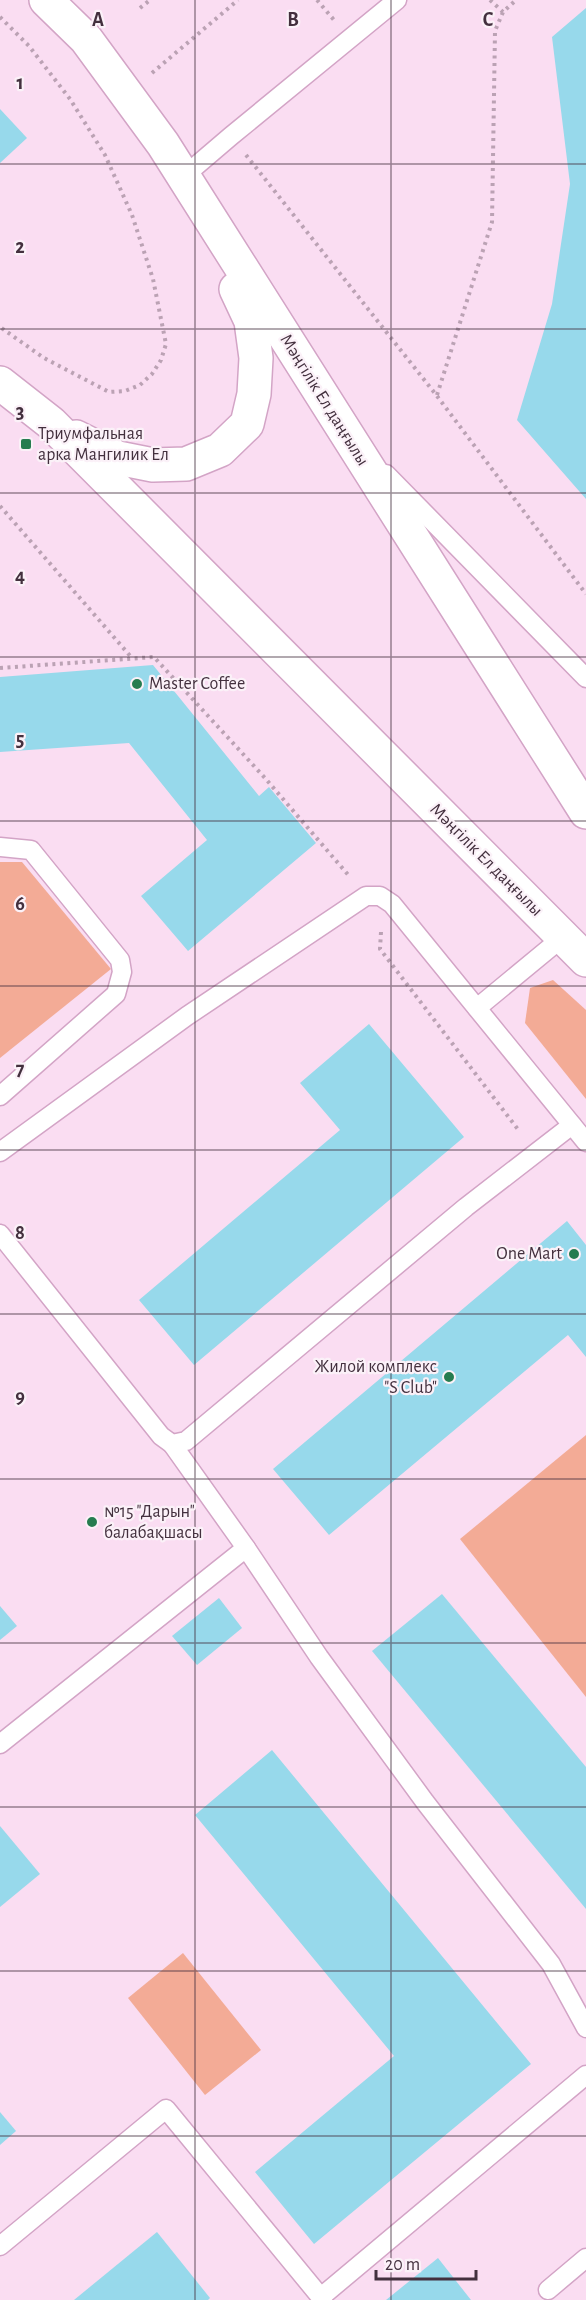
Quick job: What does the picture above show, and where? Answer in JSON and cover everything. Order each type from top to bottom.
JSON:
[{"type":"main road","name":"Мәңгілік Ел даңғылы","points":[[46,0],[86,39],[163,144],[586,812]]},
{"type":"main road","points":[[51,423],[118,458],[153,465],[186,464],[220,450],[247,424],[254,394],[256,358],[251,321],[183,177]]},
{"type":"main road","name":"Мәңгілік Ел даңғылы","points":[[0,383],[51,423],[586,960]]},
{"type":"lane","points":[[183,177],[397,0]]},
{"type":"lane","points":[[346,434],[586,678]]},
{"type":"lane","points":[[0,847],[31,850],[120,960],[122,972],[116,994],[0,1096]]},
{"type":"lane","points":[[0,1152],[187,1016],[366,896],[380,896],[392,904],[586,1142]]},
{"type":"lane","points":[[477,1008],[563,936]]},
{"type":"lane","points":[[172,1444],[186,1441],[466,1207],[572,1125]]},
{"type":"lane","points":[[0,1234],[161,1436],[172,1444],[246,1548],[319,1658],[418,1793],[550,1964],[586,2028]]},
{"type":"lane","points":[[0,1744],[246,1548]]},
{"type":"lane","points":[[0,2246],[166,2109],[322,2299],[586,2075]]},
{"type":"lane","points":[[548,2290],[586,2258]]},
{"type":"path","points":[[140,8],[150,0]]},
{"type":"path","points":[[127,95],[238,0]]},
{"type":"path","points":[[490,0],[503,12]]},
{"type":"path","points":[[437,396],[492,222],[495,31],[503,12],[516,0]]},
{"type":"path","points":[[0,17],[29,46],[70,99],[105,155],[132,216],[153,279],[166,344],[161,360],[152,374],[140,385],[125,391],[109,392],[44,358],[0,327]]},
{"type":"path","points":[[231,136],[437,396],[586,594]]},
{"type":"path","points":[[0,506],[132,658]]},
{"type":"path","points":[[0,668],[154,657],[266,778],[366,896]]},
{"type":"path","points":[[392,904],[382,929],[380,949],[535,1152]]},
{"type":"shaded area","points":[[0,862],[22,862],[111,969],[0,1058]]},
{"type":"shaded area","points":[[553,980],[586,1010],[586,1099],[525,1023],[530,988]]},
{"type":"shaded area","points":[[586,1435],[586,1697],[460,1539]]},
{"type":"shaded area","points":[[183,1953],[261,2050],[205,2095],[128,1998]]},
{"type":"building","points":[[586,8],[586,499],[517,420],[552,304],[570,184],[552,37]]},
{"type":"building","points":[[0,109],[27,138],[0,163]]},
{"type":"building","points":[[153,665],[259,796],[269,787],[316,843],[188,951],[141,896],[207,840],[129,743],[0,752],[0,677]]},
{"type":"building","points":[[369,1024],[464,1137],[194,1365],[139,1300],[340,1130],[300,1083]]},
{"type":"building","name":"Жилой комплекс \"S Club\"","points":[[567,1221],[586,1245],[586,1357],[568,1335],[329,1535],[273,1469]]},
{"type":"building","points":[[442,1594],[586,1767],[586,1909],[372,1651]]},
{"type":"building","points":[[219,1598],[242,1628],[197,1665],[172,1636]]},
{"type":"building","points":[[0,1606],[17,1626],[0,1640]]},
{"type":"building","points":[[272,1750],[531,2064],[314,2244],[255,2172],[394,2056],[195,1815]]},
{"type":"building","points":[[0,1826],[40,1874],[0,1907]]},
{"type":"building","points":[[0,2112],[16,2131],[0,2145]]},
{"type":"building","points":[[157,2232],[210,2298],[208,2300],[74,2300]]},
{"type":"building","points":[[438,2258],[471,2300],[386,2300]]},
{"type":"place","name":"Триумфальная арка Мангилик Ел","points":[[26,444]]},
{"type":"place","name":"Master Coffee","points":[[137,684]]},
{"type":"place","name":"One Mart","points":[[574,1254]]},
{"type":"place","name":"Жилой комплекс \"S Club\"","points":[[449,1377]]},
{"type":"place","name":"№15 \"Дарын\" балабақшасы","points":[[92,1522]]}]
